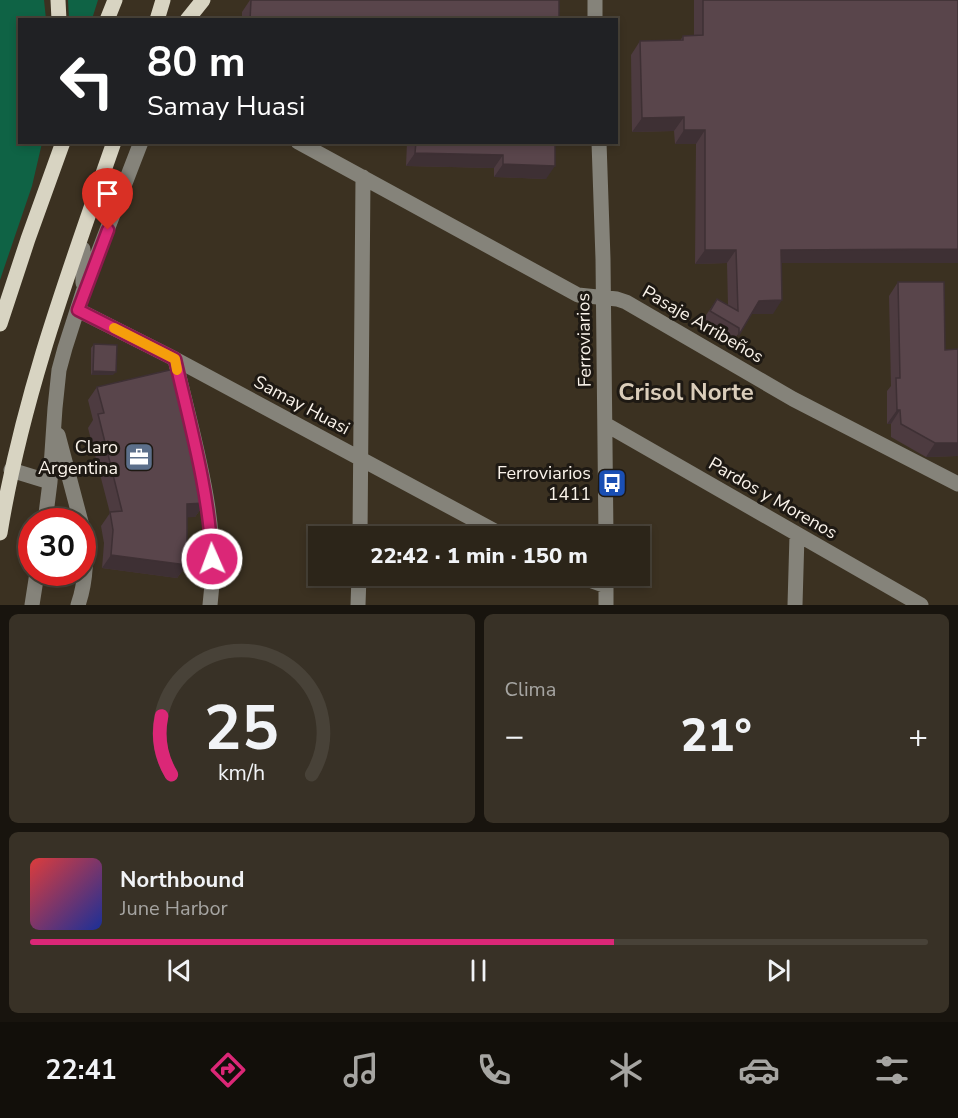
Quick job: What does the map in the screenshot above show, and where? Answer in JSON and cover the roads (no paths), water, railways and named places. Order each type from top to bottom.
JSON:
[{"type":"main road","points":[[58,0],[59,18]]},
{"type":"main road","points":[[109,18],[115,0]]},
{"type":"main road","points":[[157,18],[163,0]]},
{"type":"main road","points":[[188,18],[203,0]]},
{"type":"main road","points":[[41,204],[53,144]]},
{"type":"main road","points":[[0,324],[62,144]]},
{"type":"main road","points":[[0,533],[6,468],[54,313],[113,144]]},
{"type":"main road","points":[[54,313],[83,249],[122,144]]},
{"type":"street","points":[[595,0],[595,18]]},
{"type":"street","points":[[47,508],[59,370],[83,292],[140,144]]},
{"type":"street","name":"Pasaje Arribeños","points":[[302,144],[578,295],[626,302],[793,399],[958,484]]},
{"type":"street","name":"Ferroviarios","points":[[599,144],[606,526]]},
{"type":"street","points":[[360,526],[363,177]]},
{"type":"street","points":[[83,249],[83,292]]},
{"type":"street","name":"Samay Huasi","points":[[78,310],[175,359],[486,526]]},
{"type":"street","points":[[175,359],[206,495],[213,577],[210,605]]},
{"type":"street","points":[[54,423],[77,508]]},
{"type":"street","name":"Pardos y Morenos","points":[[605,424],[921,605]]},
{"type":"street","points":[[6,468],[50,482]]},
{"type":"street","points":[[795,605],[797,535]]},
{"type":"street","points":[[32,605],[35,586]]},
{"type":"street","points":[[78,605],[83,586]]},
{"type":"street","points":[[358,605],[359,586]]},
{"type":"street","points":[[606,586],[606,605]]},
{"type":"place","name":"Claro Argentina","points":[[139,457]]},
{"type":"place","name":"Ferroviarios 1411","points":[[612,483]]},
{"type":"district","name":"Crisol Norte","points":[[686,392]]}]
